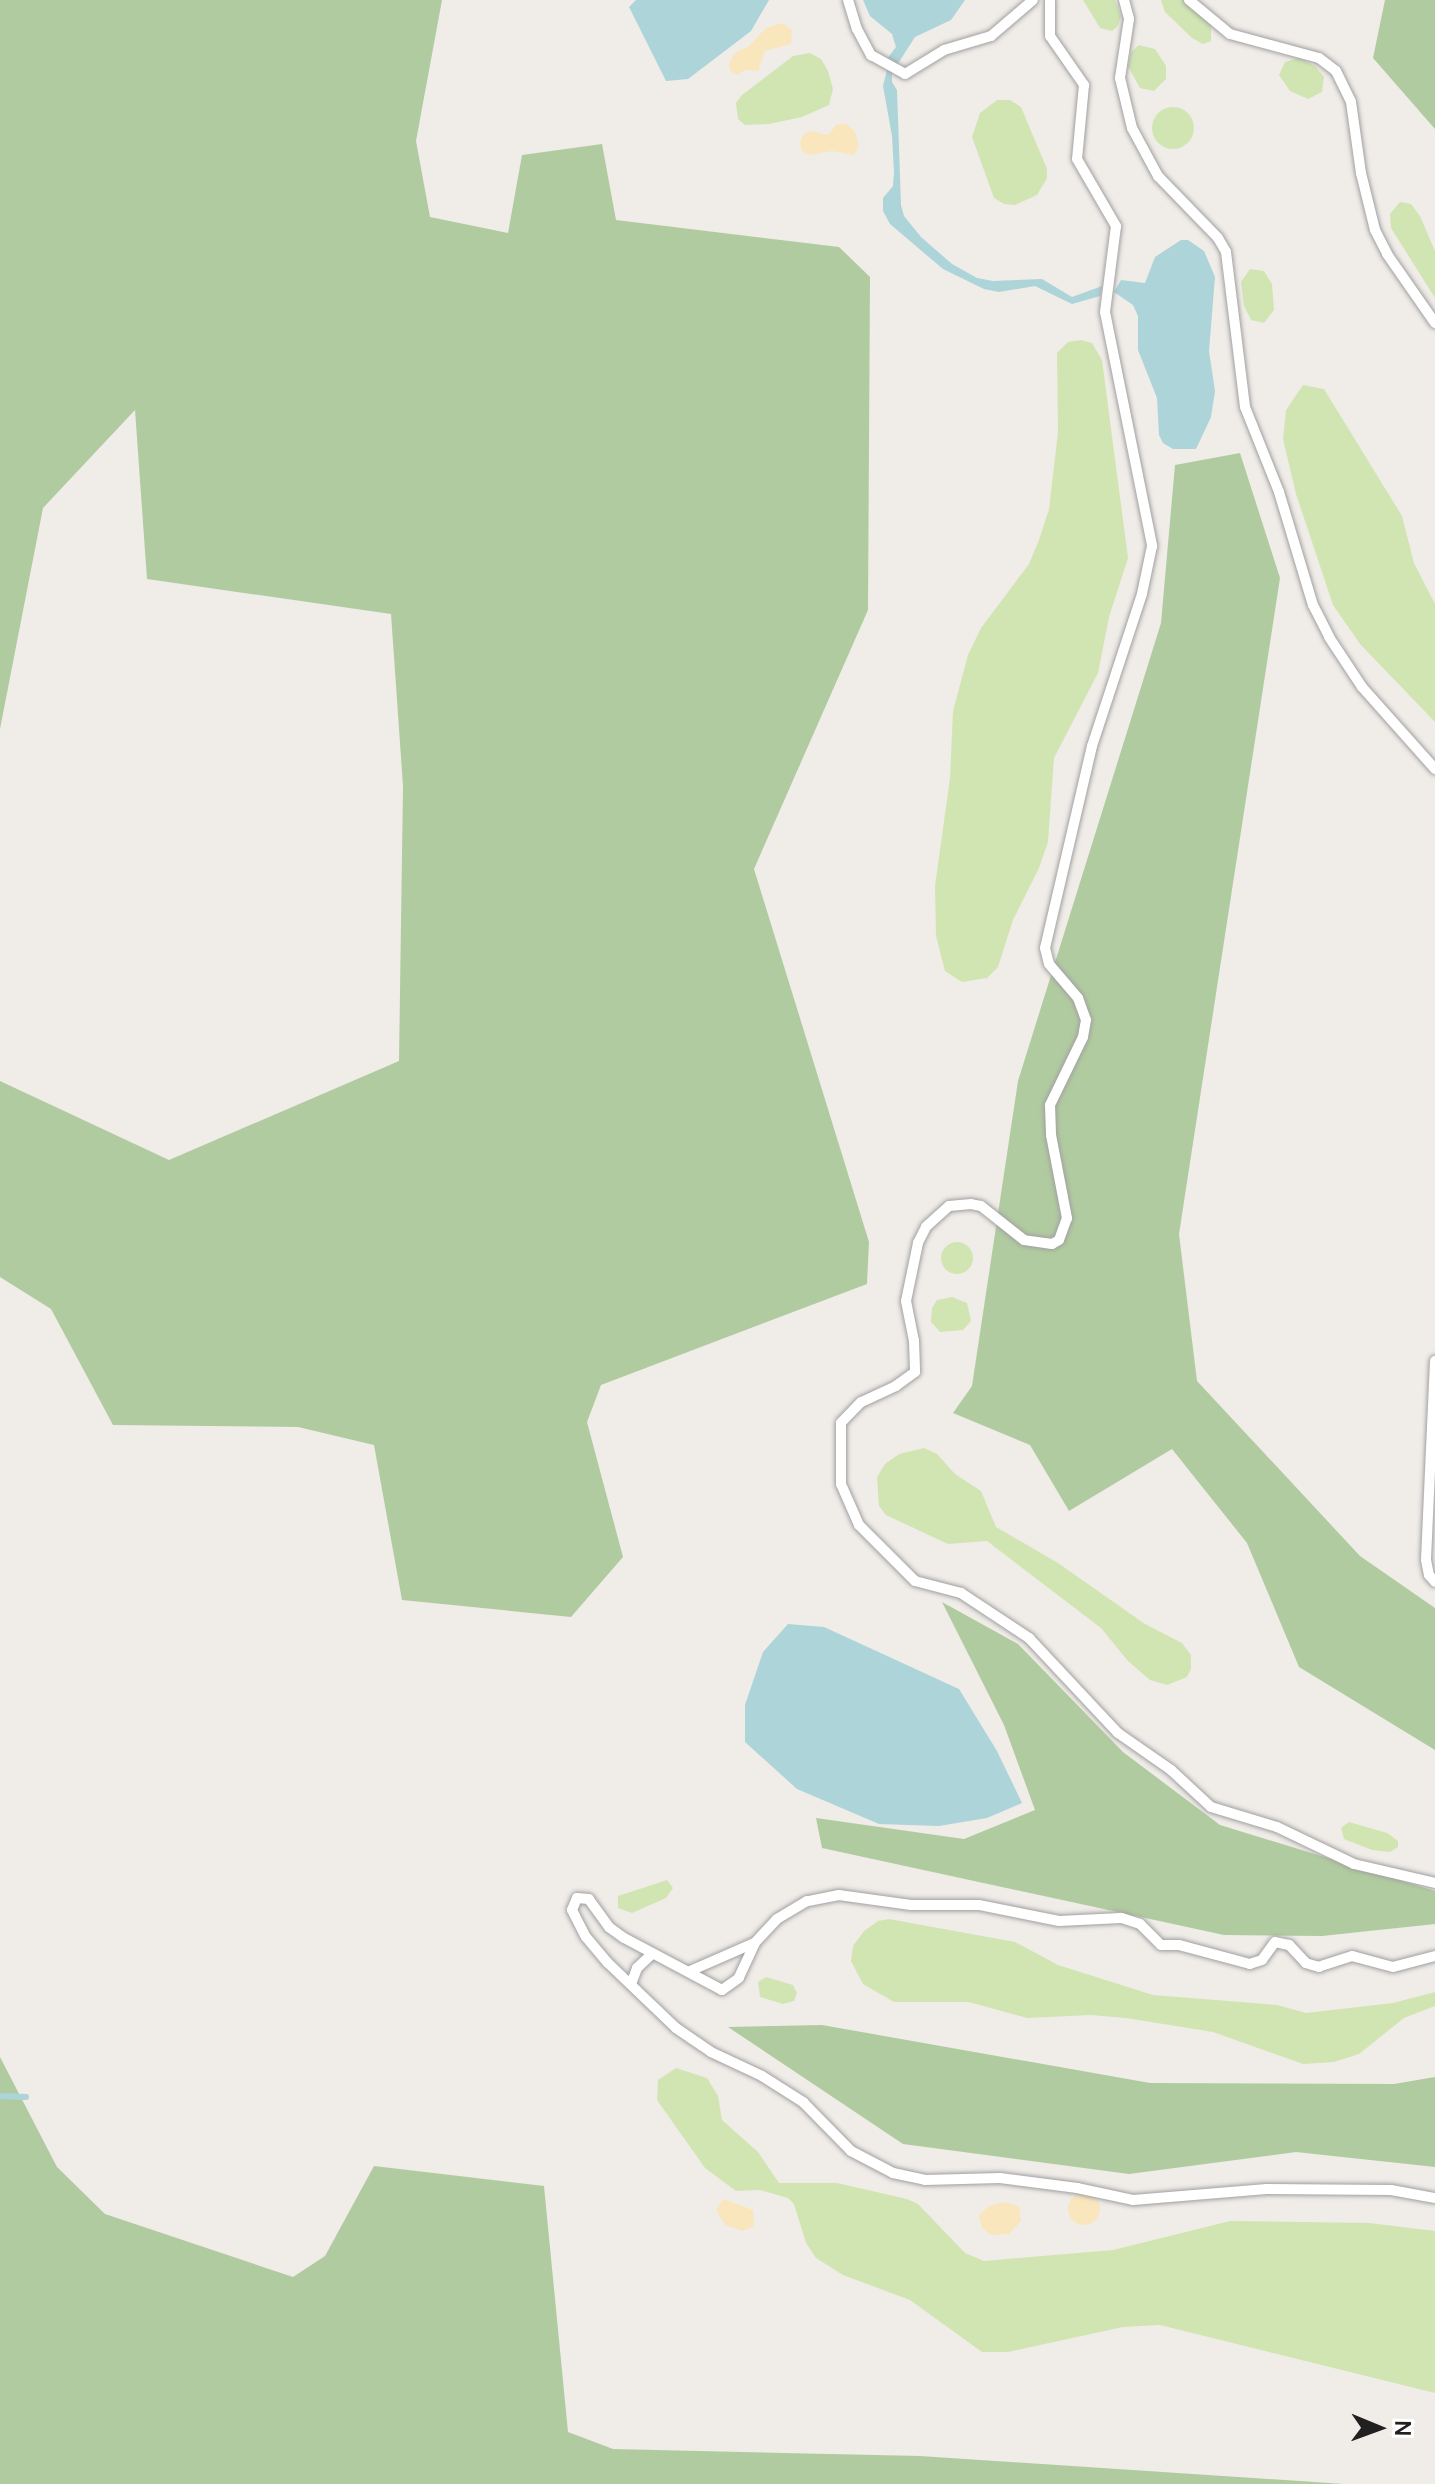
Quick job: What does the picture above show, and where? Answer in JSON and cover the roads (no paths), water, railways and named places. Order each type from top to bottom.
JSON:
[{"type":"lane","points":[[848,0],[857,29],[871,55],[905,74],[944,50],[991,36],[1033,0]]},
{"type":"lane","points":[[1050,0],[1050,36],[1084,85],[1077,159],[1116,226],[1105,312],[1152,546],[1135,616],[1092,746],[1045,948],[1049,964],[1078,998],[1086,1020],[1079,1048],[1050,1105],[1051,1135],[1067,1218],[1059,1240],[1052,1244],[1024,1240],[981,1206],[971,1204],[949,1206],[926,1227],[918,1243],[906,1301],[914,1341],[915,1372],[896,1386],[861,1402],[841,1423],[841,1484],[859,1525],[915,1581],[961,1593],[1029,1638],[1118,1733],[1171,1770],[1211,1807],[1277,1827],[1354,1864],[1435,1883]]},
{"type":"lane","points":[[1124,0],[1129,19],[1120,78],[1132,128],[1158,176],[1218,238],[1226,252],[1245,407],[1279,492],[1313,605],[1329,637],[1362,687],[1435,769]]},
{"type":"lane","points":[[1189,0],[1230,34],[1319,58],[1336,71],[1351,102],[1361,173],[1375,230],[1392,263],[1435,323]]},
{"type":"lane","points":[[1435,1361],[1426,1560],[1429,1575],[1435,1582]]},
{"type":"lane","points":[[690,1971],[755,1943],[792,1908],[839,1895],[911,1905],[989,1906],[1059,1921],[1121,1918],[1140,1924],[1161,1945],[1185,1946],[1250,1964],[1262,1960],[1275,1942],[1289,1945],[1306,1963],[1319,1967],[1352,1956],[1393,1967],[1435,1956]]},
{"type":"lane","points":[[755,1943],[739,1978],[727,1988],[713,1987],[609,1927],[589,1899],[574,1901],[573,1916],[586,1937],[689,2038],[789,2092],[803,2102],[851,2151],[906,2177],[936,2181],[1000,2178],[1077,2188],[1133,2200],[1267,2189],[1333,2193],[1384,2190],[1435,2198]]},
{"type":"lane","points":[[631,1984],[637,1968],[652,1954]]},
{"type":"water","points":[[636,0],[769,0],[751,31],[688,79],[666,81],[629,7]]},
{"type":"water","points":[[863,0],[965,0],[951,20],[915,37],[897,65],[887,59],[896,47],[892,34],[870,16]]},
{"type":"water","points":[[887,70],[892,72],[892,82],[897,90],[901,205],[904,216],[921,237],[952,264],[977,278],[993,281],[1042,279],[1072,297],[1102,286],[1100,296],[1072,304],[1035,286],[999,292],[984,289],[943,269],[890,224],[883,211],[883,198],[893,186],[894,172],[892,136],[883,86]]},
{"type":"water","points":[[1181,240],[1188,240],[1204,251],[1215,277],[1209,351],[1215,391],[1211,417],[1196,449],[1173,449],[1163,443],[1159,435],[1157,398],[1138,350],[1138,316],[1133,305],[1114,292],[1121,280],[1145,283],[1155,257]]},
{"type":"water","points":[[788,1624],[824,1627],[959,1689],[997,1751],[1022,1803],[987,1818],[939,1826],[879,1824],[797,1789],[745,1742],[745,1705],[763,1652]]},
{"type":"waterway","points":[[0,2096],[26,2097]]}]
